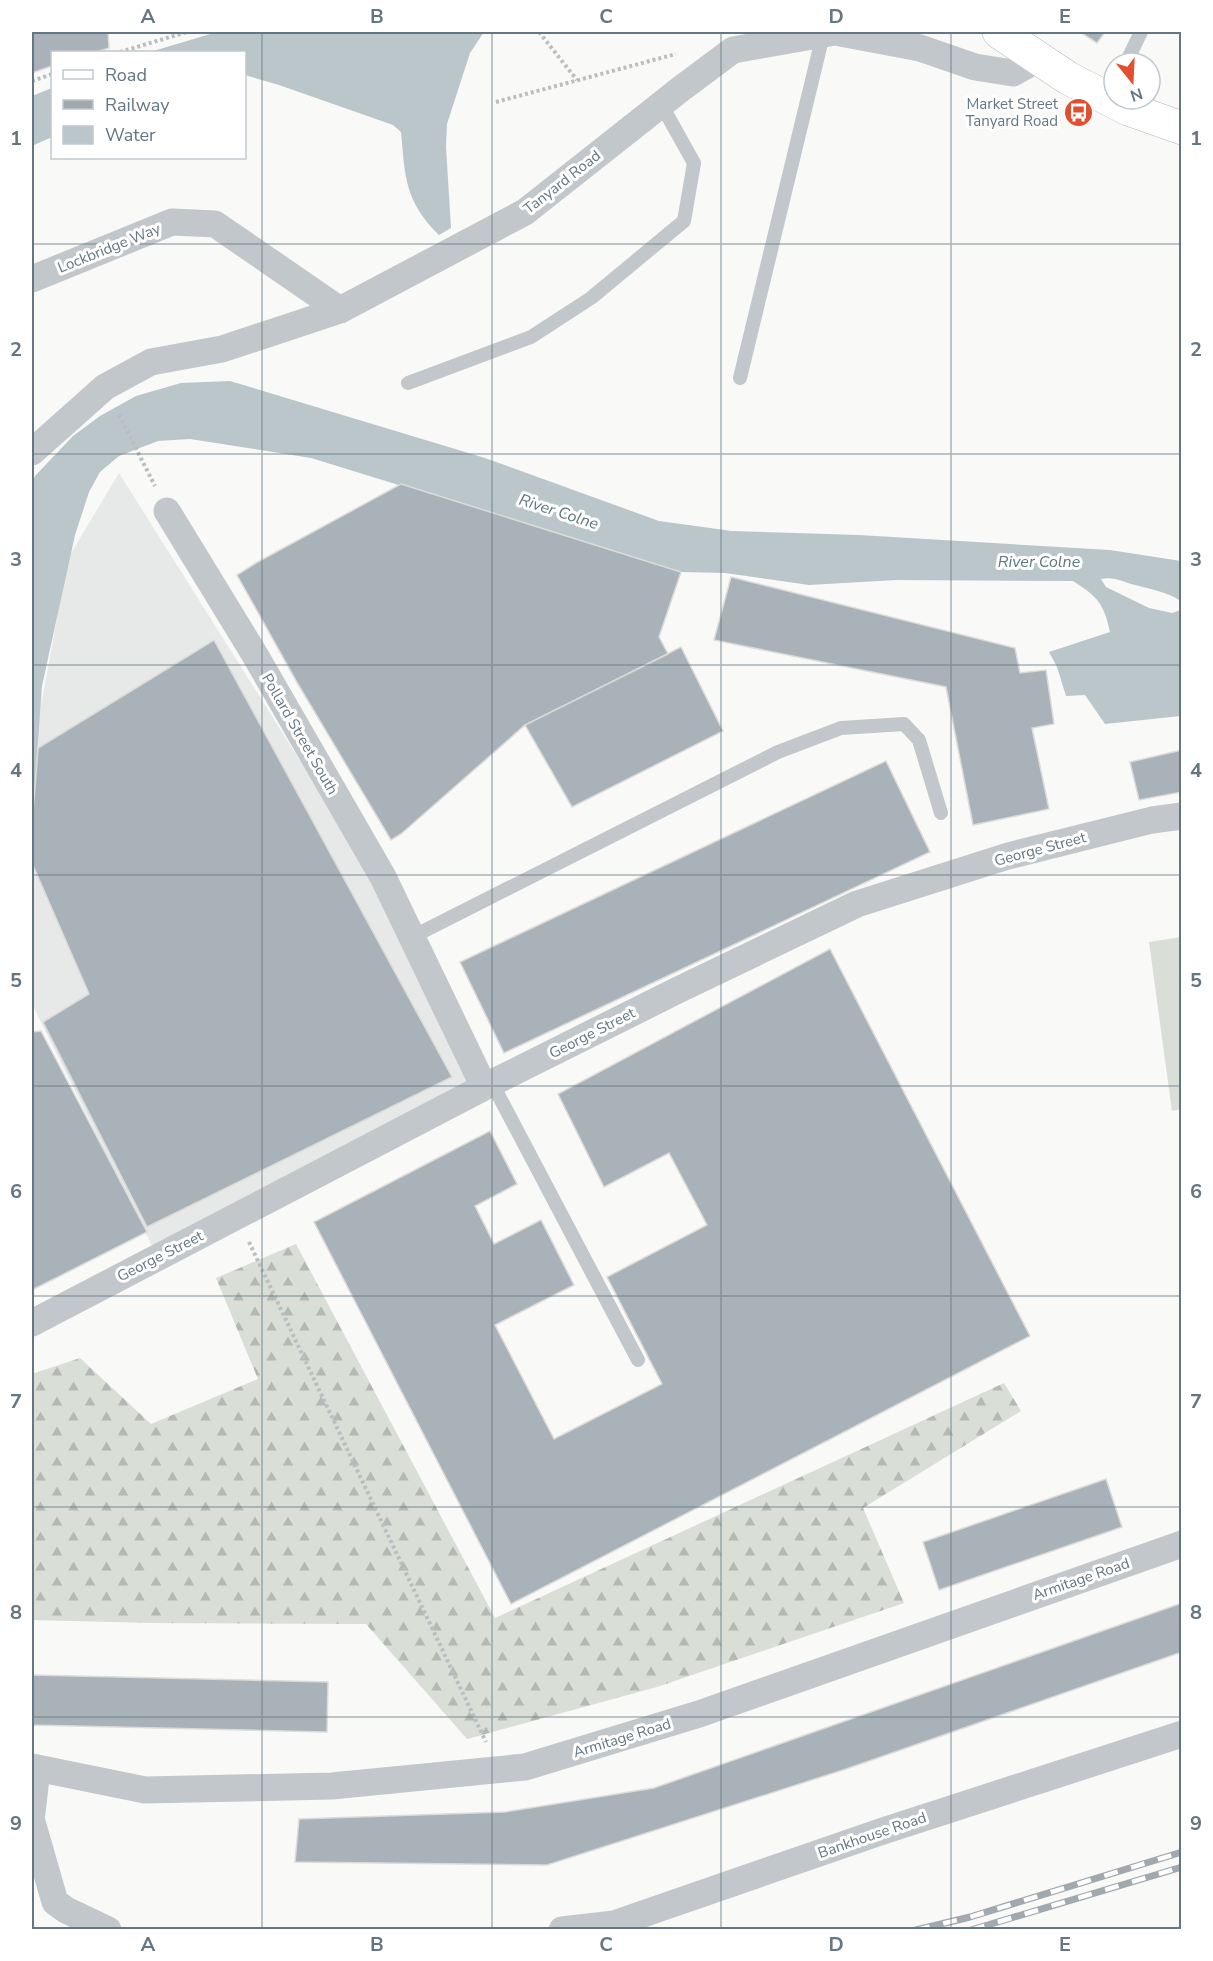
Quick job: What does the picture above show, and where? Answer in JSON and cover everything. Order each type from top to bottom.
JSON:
[{"type":"main road","points":[[999,32],[1068,78],[1102,91]]},
{"type":"main road","points":[[1134,111],[1182,128]]},
{"type":"street","name":"Tanyard Road","points":[[32,452],[105,387],[151,362],[222,349],[340,310],[525,212],[661,104],[734,50],[835,32],[920,48],[975,67],[1013,74],[1038,59]]},
{"type":"street","name":"Lockbridge Way","points":[[32,279],[172,222],[215,224],[340,310]]},
{"type":"street","name":"Pollard Street South","points":[[168,511],[255,655],[377,867],[488,1085]]},
{"type":"street","name":"George Street","points":[[32,1323],[488,1085],[857,904],[1008,856],[1152,820],[1182,816]]},
{"type":"street","name":"Armitage Road","points":[[34,1768],[145,1790],[332,1786],[525,1767],[699,1714],[1182,1544]]},
{"type":"street","name":"Bankhouse Road","points":[[562,1929],[614,1924],[883,1831],[1182,1734]]},
{"type":"street","points":[[32,1813],[34,1768]]},
{"type":"street","points":[[32,1822],[55,1902],[66,1910],[108,1929]]},
{"type":"lane","points":[[1132,51],[1141,32]]},
{"type":"lane","points":[[740,378],[823,35]]},
{"type":"lane","points":[[408,383],[531,337],[591,298],[684,221],[694,163],[661,104]]},
{"type":"lane","points":[[412,938],[778,752],[841,728],[904,724],[918,740],[941,813]]},
{"type":"lane","points":[[488,1085],[638,1360]]},
{"type":"path","points":[[123,51],[187,32]]},
{"type":"path","points":[[539,32],[577,80]]},
{"type":"path","points":[[496,102],[670,54],[681,54]]},
{"type":"path","points":[[32,81],[51,74]]},
{"type":"path","points":[[105,387],[168,511]]},
{"type":"path","points":[[236,1216],[499,1770]]},
{"type":"shaded area","points":[[119,473],[360,856],[472,1085],[153,1248],[32,1004],[33,750],[68,558]]},
{"type":"green space","points":[[1181,937],[1181,1109],[1172,1111],[1149,942]]},
{"type":"green space","points":[[296,1244],[495,1618],[1004,1383],[1021,1411],[863,1508],[904,1603],[657,1687],[467,1739],[366,1624],[32,1620],[32,1374],[80,1358],[151,1424],[258,1379],[216,1278]]},
{"type":"water","points":[[217,32],[484,32],[470,53],[447,124],[446,147],[451,228],[439,235],[419,211],[406,176],[401,132],[393,125],[246,75],[246,51],[153,51]]},
{"type":"water","points":[[51,88],[51,137],[32,146],[32,96]]},
{"type":"water","name":"River Colne","points":[[230,381],[485,458],[659,521],[732,531],[859,535],[1110,550],[1181,561],[1181,601],[1165,593],[1118,580],[1101,579],[1106,587],[1149,608],[1172,613],[1181,610],[1181,716],[1105,724],[1085,695],[1066,696],[1057,667],[1049,652],[1110,632],[1099,602],[1073,581],[896,580],[809,585],[725,573],[681,572],[311,458],[190,439],[158,441],[119,456],[100,472],[89,492],[75,535],[42,686],[32,825],[32,483],[35,476],[73,436],[100,416],[136,396],[181,383]]},
{"type":"building","points":[[32,32],[108,32],[109,48],[99,51],[51,51],[51,66],[32,73]]},
{"type":"building","points":[[1080,32],[1105,32],[1097,43]]},
{"type":"building","points":[[401,484],[681,572],[659,637],[668,654],[525,725],[401,834],[391,840],[298,684],[237,575]]},
{"type":"building","points":[[731,577],[1015,648],[1020,673],[1046,670],[1054,724],[1032,728],[1049,809],[973,825],[946,687],[714,640]]},
{"type":"building","points":[[214,640],[452,1077],[147,1227],[43,1022],[89,994],[32,863],[32,825],[38,748]]},
{"type":"building","points":[[681,647],[723,731],[572,807],[525,725]]},
{"type":"building","points":[[1182,750],[1182,792],[1139,800],[1130,762]]},
{"type":"building","points":[[886,761],[930,852],[504,1053],[460,962]]},
{"type":"building","points":[[830,949],[1030,1336],[511,1604],[314,1222],[490,1131],[517,1184],[475,1206],[494,1244],[541,1220],[574,1285],[495,1325],[554,1439],[662,1384],[607,1277],[707,1225],[669,1153],[604,1187],[558,1094]]},
{"type":"building","points":[[41,1031],[147,1232],[32,1290],[32,1032]]},
{"type":"building","points":[[1106,1479],[1122,1527],[939,1590],[923,1542]]},
{"type":"building","points":[[1182,1603],[1182,1652],[846,1769],[547,1865],[295,1862],[299,1819],[505,1812],[654,1788]]},
{"type":"building","points":[[32,1675],[328,1682],[327,1732],[32,1725]]},
{"type":"railway","points":[[916,1930],[970,1917],[1182,1852]]},
{"type":"railway","points":[[971,1930],[1182,1867]]},
{"type":"place","name":"Market Street Tanyard Road","points":[[1079,113]]}]
